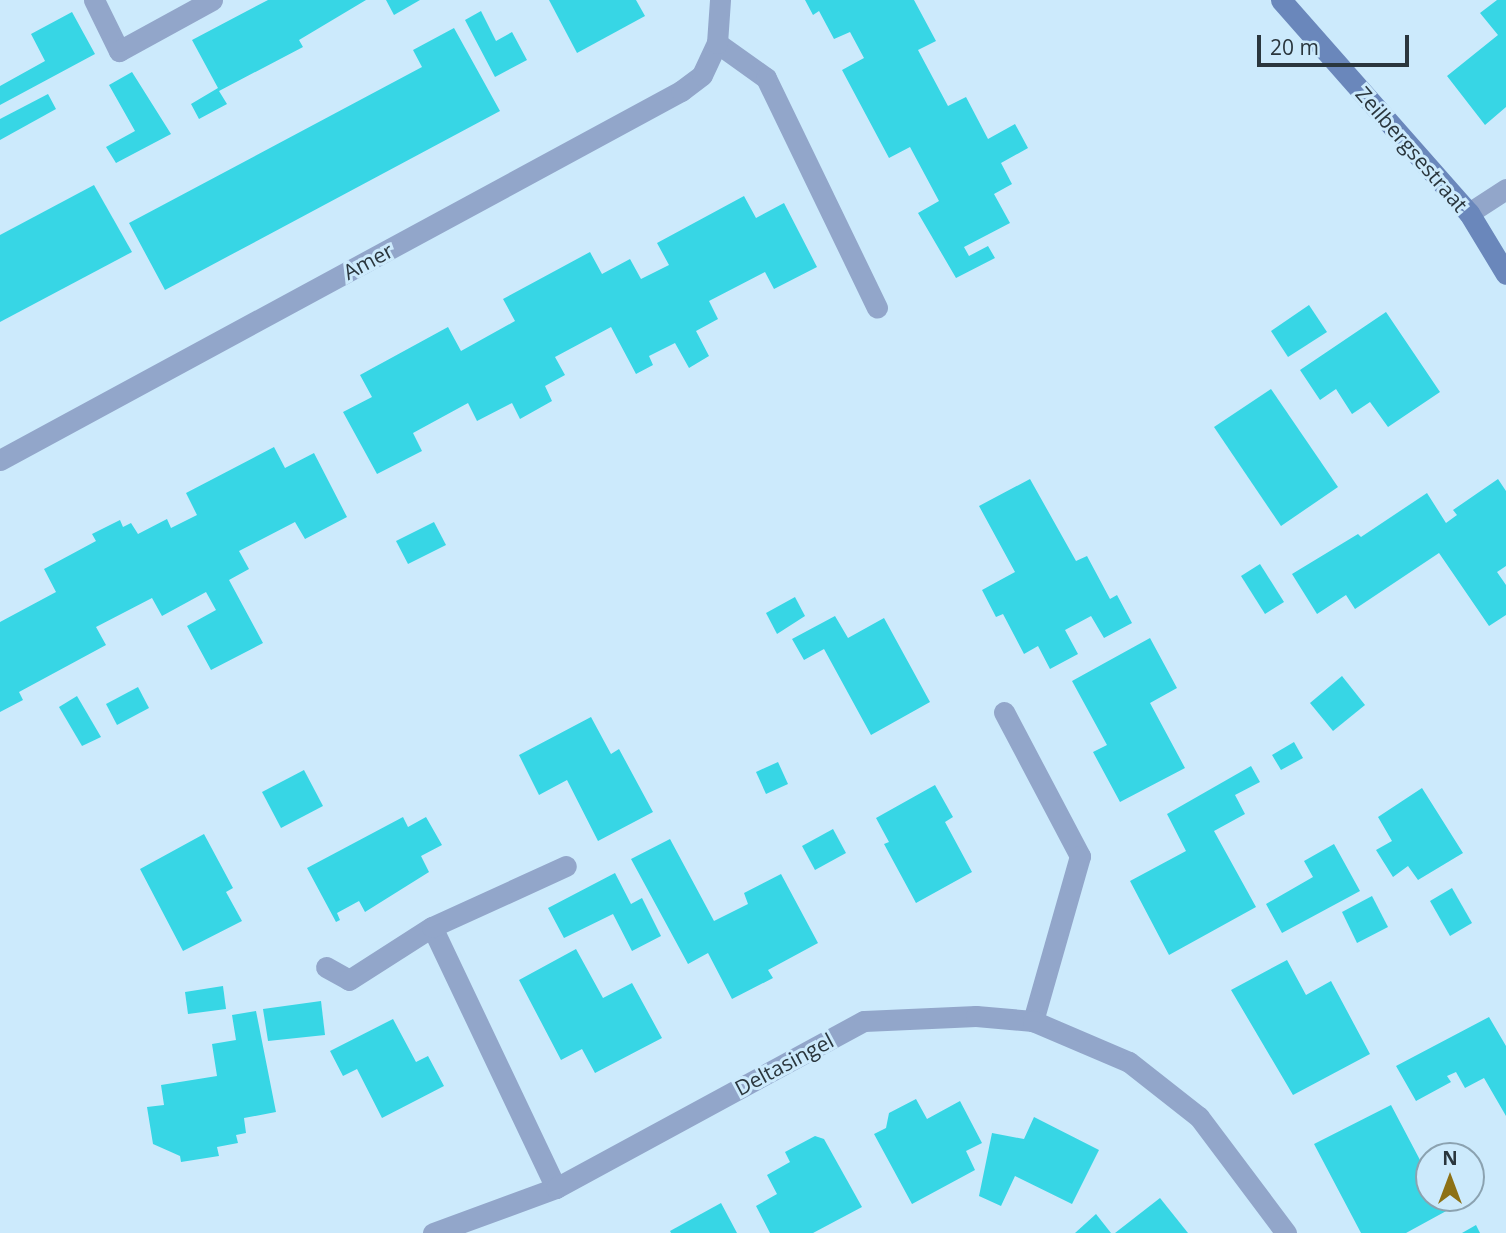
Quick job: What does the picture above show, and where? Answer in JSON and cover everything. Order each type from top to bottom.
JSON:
[{"type":"street","points":[[94,0],[119,51],[212,0]]},
{"type":"street","name":"Amer","points":[[0,460],[681,91],[702,75],[717,43],[720,0]]},
{"type":"street","name":"Zeilbergsestraat","points":[[1281,0],[1469,213],[1506,274]]},
{"type":"street","points":[[717,43],[766,78],[877,308]]},
{"type":"street","points":[[1469,213],[1506,189]]},
{"type":"street","points":[[1004,712],[1080,856],[1033,1021]]},
{"type":"street","points":[[326,967],[349,980],[432,927],[566,866]]},
{"type":"street","points":[[432,927],[556,1188]]},
{"type":"street","name":"Deltasingel","points":[[433,1233],[556,1188],[864,1021],[976,1016],[1033,1021],[1129,1062],[1199,1117],[1286,1233]]},
{"type":"building","points":[[268,0],[366,0],[299,40],[303,47],[219,91],[227,104],[199,119],[191,104],[218,88],[192,40]]},
{"type":"building","points":[[386,0],[420,0],[394,15]]},
{"type":"building","points":[[549,0],[636,0],[645,16],[577,53]]},
{"type":"building","points":[[805,0],[914,0],[936,41],[918,50],[948,106],[966,97],[988,139],[1015,124],[1028,148],[1001,163],[1012,184],[994,194],[1010,223],[964,247],[969,256],[988,246],[995,258],[956,278],[918,213],[939,201],[910,147],[889,158],[842,70],[864,58],[850,32],[834,39],[819,11],[813,15]]},
{"type":"building","points":[[1497,0],[1506,0],[1506,107],[1485,125],[1447,76],[1498,35],[1480,13]]},
{"type":"building","points":[[481,11],[496,41],[512,32],[527,60],[495,77],[465,20]]},
{"type":"building","points":[[72,12],[95,54],[0,105],[0,86],[45,61],[31,34]]},
{"type":"building","points":[[454,28],[500,111],[165,290],[129,223],[422,67],[413,50]]},
{"type":"building","points":[[132,72],[171,134],[116,163],[106,147],[135,131],[109,85]]},
{"type":"building","points":[[48,94],[56,109],[0,140],[0,119]]},
{"type":"building","points":[[94,185],[132,252],[0,322],[0,235]]},
{"type":"building","points":[[744,196],[756,218],[784,203],[817,267],[774,289],[765,272],[709,301],[718,319],[696,331],[709,356],[689,368],[675,343],[649,356],[653,365],[636,374],[611,327],[555,357],[565,375],[545,386],[552,401],[520,419],[512,403],[477,421],[468,403],[413,433],[422,451],[377,474],[343,412],[372,397],[360,375],[448,327],[461,351],[515,321],[503,299],[590,252],[602,274],[630,259],[641,279],[669,265],[657,243]]},
{"type":"building","points":[[1309,305],[1327,332],[1288,357],[1271,331]]},
{"type":"building","points":[[1386,312],[1440,392],[1388,427],[1370,402],[1352,414],[1336,389],[1320,400],[1300,370]]},
{"type":"building","points":[[1271,389],[1338,487],[1281,526],[1214,427]]},
{"type":"building","points":[[274,447],[285,468],[314,453],[347,517],[305,539],[295,522],[239,551],[249,569],[229,580],[263,643],[211,670],[187,626],[216,610],[206,592],[162,616],[152,598],[96,627],[106,645],[19,692],[23,700],[0,712],[0,622],[56,592],[44,569],[96,541],[92,534],[120,520],[123,527],[131,523],[138,534],[167,519],[171,528],[197,515],[186,493]]},
{"type":"building","points":[[1030,479],[1076,561],[1087,556],[1110,599],[1117,595],[1132,623],[1104,638],[1091,616],[1065,630],[1078,654],[1050,669],[1038,646],[1024,654],[1003,614],[996,617],[982,590],[1015,572],[979,506]]},
{"type":"building","points":[[1498,479],[1506,491],[1506,566],[1497,572],[1506,585],[1506,615],[1489,626],[1439,553],[1355,609],[1346,595],[1317,614],[1292,574],[1358,534],[1361,537],[1427,493],[1446,523],[1457,515],[1453,510]]},
{"type":"building","points":[[434,522],[446,545],[408,564],[396,541]]},
{"type":"building","points":[[1260,564],[1284,602],[1265,614],[1241,576]]},
{"type":"building","points":[[795,597],[805,616],[777,634],[766,613]]},
{"type":"building","points":[[835,616],[848,638],[884,618],[930,702],[871,735],[824,649],[804,660],[792,639]]},
{"type":"building","points":[[1150,638],[1177,688],[1150,703],[1185,768],[1120,802],[1093,752],[1107,745],[1072,681]]},
{"type":"building","points":[[1342,676],[1365,705],[1333,731],[1310,703]]},
{"type":"building","points":[[138,687],[149,708],[117,725],[106,704]]},
{"type":"building","points":[[77,696],[101,737],[82,746],[59,707]]},
{"type":"building","points":[[591,717],[611,754],[619,749],[653,812],[598,841],[567,780],[539,795],[519,755]]},
{"type":"building","points":[[1294,742],[1303,758],[1281,770],[1272,755]]},
{"type":"building","points":[[778,762],[788,784],[766,794],[756,772]]},
{"type":"building","points":[[1251,766],[1260,782],[1235,795],[1245,814],[1214,831],[1256,907],[1169,955],[1130,881],[1186,851],[1167,814]]},
{"type":"building","points":[[304,770],[323,806],[281,828],[262,792]]},
{"type":"building","points":[[935,785],[953,817],[945,822],[972,872],[916,903],[884,844],[889,842],[876,818]]},
{"type":"building","points":[[1422,788],[1463,853],[1418,880],[1408,866],[1393,877],[1376,850],[1392,841],[1378,817]]},
{"type":"building","points":[[403,817],[408,827],[426,817],[442,845],[421,856],[429,872],[365,912],[359,901],[337,913],[340,920],[336,922],[307,868]]},
{"type":"building","points":[[833,829],[846,853],[815,870],[802,846]]},
{"type":"building","points":[[204,834],[233,888],[226,892],[242,921],[183,951],[140,869]]},
{"type":"building","points":[[670,839],[714,921],[748,904],[744,893],[781,874],[818,943],[768,970],[773,978],[732,999],[708,953],[688,964],[631,859]]},
{"type":"building","points":[[1334,844],[1360,891],[1282,933],[1266,904],[1313,877],[1304,861]]},
{"type":"building","points":[[615,873],[631,904],[642,898],[661,936],[632,951],[613,914],[564,938],[548,908]]},
{"type":"building","points":[[1452,888],[1472,923],[1450,936],[1430,901]]},
{"type":"building","points":[[1372,896],[1388,927],[1357,943],[1342,912]]},
{"type":"building","points":[[576,949],[603,998],[632,983],[662,1038],[595,1073],[582,1049],[561,1060],[519,980]]},
{"type":"building","points":[[1287,960],[1306,995],[1331,981],[1370,1054],[1293,1095],[1231,990]]},
{"type":"building","points":[[223,986],[226,1009],[188,1014],[185,992]]},
{"type":"building","points":[[321,1001],[325,1035],[268,1041],[263,1009]]},
{"type":"building","points":[[256,1011],[276,1112],[244,1118],[246,1133],[236,1135],[238,1143],[217,1147],[219,1156],[181,1162],[180,1156],[153,1144],[147,1107],[164,1105],[161,1085],[217,1076],[212,1044],[236,1040],[232,1015]]},
{"type":"building","points":[[1489,1017],[1506,1046],[1506,1116],[1484,1078],[1465,1088],[1456,1072],[1447,1076],[1451,1082],[1416,1101],[1396,1066]]},
{"type":"building","points":[[393,1019],[416,1062],[428,1056],[444,1086],[382,1118],[357,1069],[343,1076],[330,1051]]},
{"type":"building","points":[[916,1099],[927,1119],[960,1101],[982,1143],[966,1151],[975,1170],[912,1204],[874,1134],[886,1128],[889,1113]]},
{"type":"building","points":[[1391,1105],[1415,1151],[1415,1212],[1444,1212],[1406,1233],[1361,1233],[1314,1144]]},
{"type":"building","points":[[1034,1117],[1099,1150],[1072,1204],[1015,1176],[1001,1206],[979,1196],[992,1133],[1024,1139]]},
{"type":"building","points":[[815,1136],[824,1139],[862,1207],[813,1233],[770,1233],[756,1206],[777,1194],[767,1175],[790,1162],[785,1152]]},
{"type":"building","points":[[1160,1198],[1188,1233],[1115,1233]]},
{"type":"building","points":[[721,1203],[737,1233],[671,1233],[670,1231]]},
{"type":"building","points":[[1096,1214],[1111,1233],[1075,1233]]},
{"type":"building","points":[[1476,1225],[1480,1233],[1462,1233]]}]
